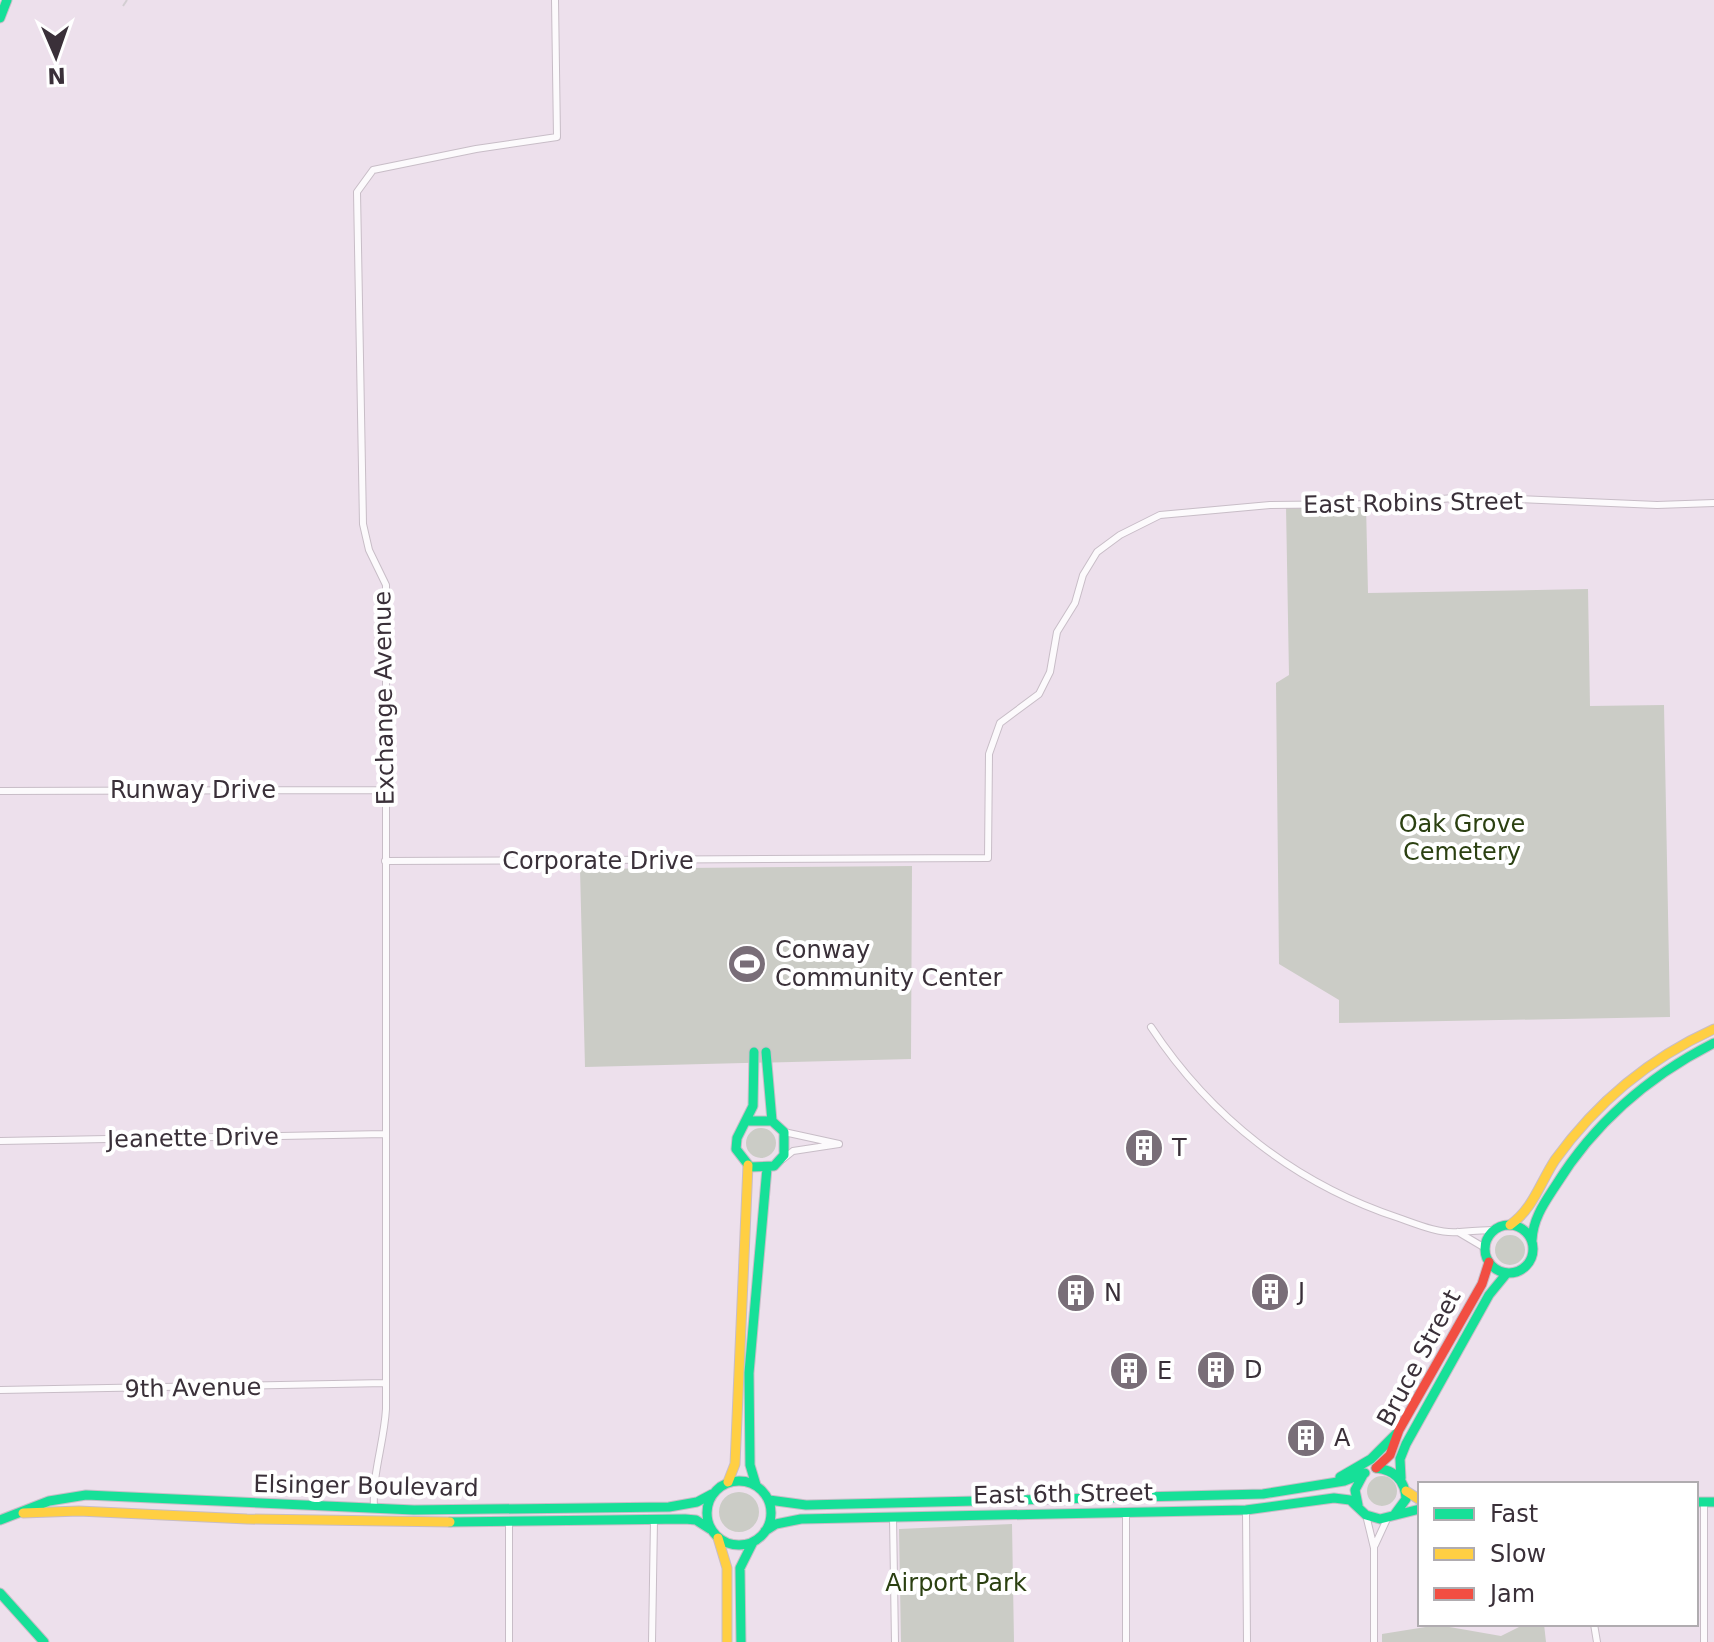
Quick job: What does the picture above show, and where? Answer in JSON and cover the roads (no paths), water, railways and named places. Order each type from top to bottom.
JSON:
[{"type":"main road","points":[[0,18],[7,0]]},
{"type":"main road","points":[[1677,1062],[1677,1057],[1704,1041],[1712,1031]]},
{"type":"main road","points":[[1712,1031],[1645,1069],[1591,1116],[1554,1162],[1524,1216],[1495,1230],[1485,1248],[1489,1262],[1507,1273],[1527,1266],[1533,1256],[1532,1240],[1538,1214],[1577,1154],[1631,1097],[1677,1062],[1714,1043]]},
{"type":"main road","points":[[749,1121],[772,1121],[784,1132],[786,1147],[780,1161],[767,1168],[748,1165],[739,1156],[736,1140],[749,1121],[753,1107],[754,1052]]},
{"type":"main road","points":[[766,1052],[772,1121]]},
{"type":"main road","points":[[748,1165],[738,1333],[735,1464],[728,1482],[712,1494],[706,1511],[710,1529],[718,1538],[731,1544],[753,1542]]},
{"type":"main road","points":[[741,1642],[740,1568],[753,1542],[770,1522],[769,1500],[756,1485],[750,1465],[749,1373],[767,1168]]},
{"type":"main road","points":[[1510,1225],[1520,1227],[1532,1240]]},
{"type":"main road","name":"Bruce Street","points":[[1376,1468],[1390,1455],[1399,1430],[1482,1284],[1489,1262]]},
{"type":"main road","name":"Bruce Street","points":[[1401,1478],[1400,1459],[1406,1444],[1489,1295],[1507,1273]]},
{"type":"main road","points":[[1320,1484],[1361,1466],[1399,1430]]},
{"type":"main road","points":[[1389,1517],[1403,1506],[1406,1491],[1401,1478],[1390,1470],[1376,1468],[1365,1473],[1355,1490],[1363,1512],[1389,1517],[1418,1510]]},
{"type":"main road","name":"East 6th Street","points":[[769,1500],[806,1505],[1243,1495],[1320,1484],[1365,1473]]},
{"type":"main road","points":[[728,1482],[747,1481],[756,1485]]},
{"type":"main road","points":[[1406,1491],[1418,1499]]},
{"type":"main road","name":"Elsinger Boulevard","points":[[0,1520],[49,1501],[86,1495],[374,1508],[669,1507],[697,1502],[712,1494]]},
{"type":"main road","name":"East 6th Street","points":[[765,1531],[776,1524],[801,1519],[1246,1510],[1334,1498],[1350,1500],[1363,1512]]},
{"type":"main road","points":[[211,1518],[229,1508],[271,1509],[288,1505]]},
{"type":"main road","points":[[374,1508],[375,1523]]},
{"type":"main road","name":"Elsinger Boulevard","points":[[19,1513],[88,1510],[211,1518],[375,1523],[692,1519],[710,1529]]},
{"type":"main road","points":[[718,1538],[727,1568],[727,1642]]},
{"type":"main road","points":[[0,1593],[44,1642]]},
{"type":"street","name":"Exchange Avenue","points":[[385,1134],[386,585],[369,550],[363,524],[357,192],[373,170],[476,149],[557,137],[555,0]]},
{"type":"street","name":"East Robins Street","points":[[1160,515],[1270,505],[1366,504],[1470,497],[1657,505],[1714,503]]},
{"type":"street","name":"Corporate Drive","points":[[385,861],[988,858],[989,754],[1000,723],[1039,694],[1050,672],[1057,632],[1075,603],[1083,575],[1097,552],[1120,535],[1160,515]]},
{"type":"street","name":"Runway Drive","points":[[0,791],[386,790]]},
{"type":"street","points":[[1151,1027],[1169,1055],[1213,1106],[1290,1167],[1373,1210],[1418,1225],[1458,1232],[1495,1230]]},
{"type":"street","points":[[780,1161],[793,1151],[839,1144],[784,1132]]},
{"type":"street","name":"Jeanette Drive","points":[[0,1141],[385,1134]]},
{"type":"street","points":[[374,1508],[373,1482],[383,1443],[386,1383],[385,1134]]},
{"type":"street","points":[[1458,1232],[1485,1248]]},
{"type":"street","name":"9th Avenue","points":[[0,1390],[386,1383]]},
{"type":"street","points":[[1704,1642],[1705,1502]]},
{"type":"street","points":[[1246,1510],[1247,1642]]},
{"type":"street","points":[[1126,1512],[1126,1642]]},
{"type":"street","points":[[1363,1512],[1374,1548],[1374,1642]]},
{"type":"street","points":[[893,1517],[895,1642]]},
{"type":"street","points":[[1374,1548],[1389,1517]]},
{"type":"street","points":[[652,1642],[654,1520]]},
{"type":"street","points":[[509,1522],[509,1642]]},
{"type":"railway","points":[[123,6],[127,0]]},
{"type":"place","name":"Conway Community Center","points":[[747,964]]},
{"type":"place","name":"T","points":[[1144,1148]]},
{"type":"place","name":"J","points":[[1270,1292]]},
{"type":"place","name":"N","points":[[1076,1293]]},
{"type":"place","name":"D","points":[[1216,1370]]},
{"type":"place","name":"E","points":[[1129,1371]]},
{"type":"place","name":"A","points":[[1306,1438]]},
{"type":"park label","name":"Oak Grove Cemetery","points":[[1462,838]]},
{"type":"park label","name":"Airport Park","points":[[956,1583]]}]
